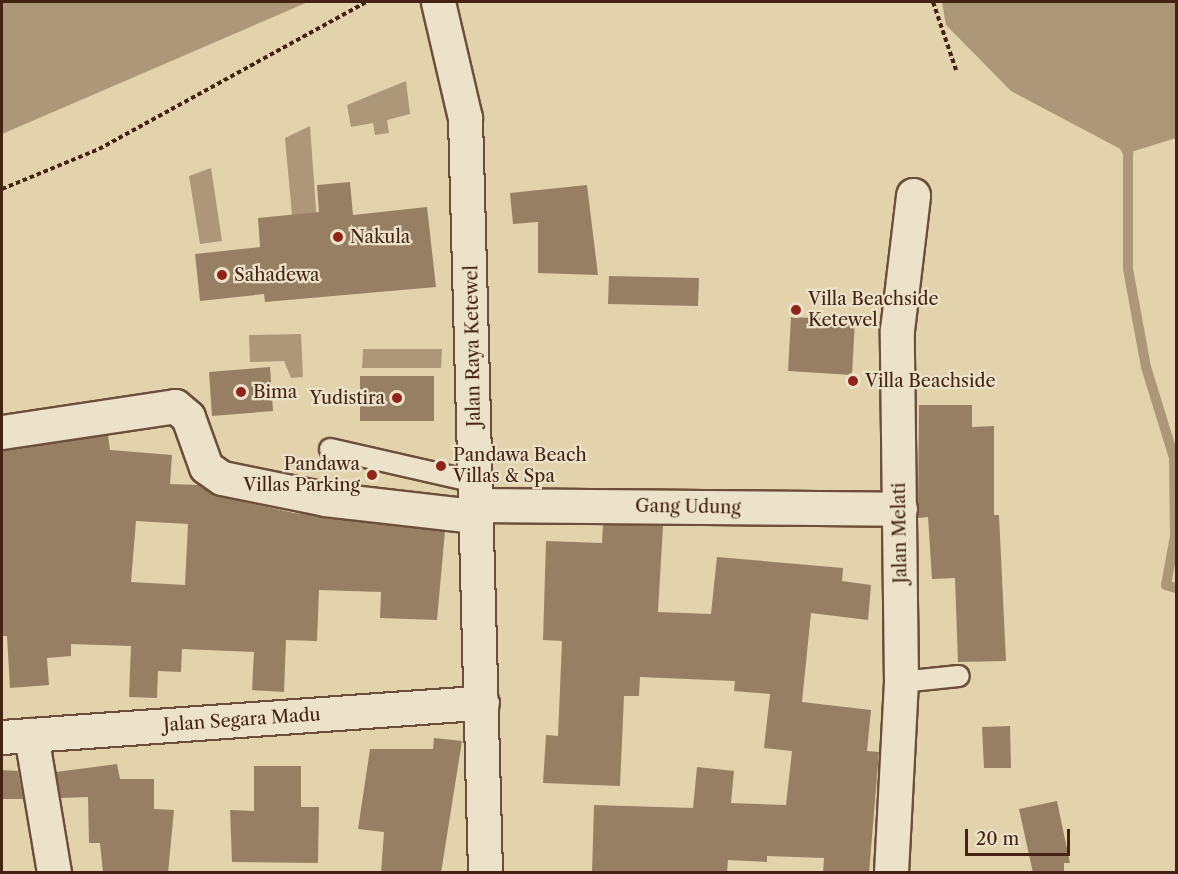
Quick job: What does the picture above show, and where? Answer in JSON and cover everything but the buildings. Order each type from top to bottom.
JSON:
[{"type":"street","name":"Jalan Raya Ketewel","points":[[438,2],[465,118],[485,873]]},
{"type":"street","name":"Jalan Melati","points":[[891,873],[902,682],[897,330],[913,195]]},
{"type":"street","name":"Gang Udung","points":[[2,432],[175,406],[188,417],[206,467],[222,478],[325,500],[900,509]]},
{"type":"street","name":"Jalan Segara Madu","points":[[16,736],[482,703]]},
{"type":"street","points":[[16,736],[54,873]]},
{"type":"lane","points":[[330,449],[475,501]]},
{"type":"lane","points":[[902,682],[959,676]]},
{"type":"path","points":[[2,189],[99,149],[366,2]]},
{"type":"path","points":[[933,2],[956,70]]},
{"type":"shaded area","points":[[2,2],[308,2],[2,134]]},
{"type":"shaded area","points":[[942,2],[1176,2],[1176,138],[1128,153],[1011,91],[946,25]]},
{"type":"shaded area","points":[[406,81],[410,114],[387,120],[389,133],[375,135],[373,123],[351,127],[347,105]]},
{"type":"shaded area","points":[[310,126],[317,223],[293,226],[285,138]]},
{"type":"shaded area","points":[[211,168],[222,241],[200,244],[189,176]]},
{"type":"shaded area","points":[[301,334],[303,377],[291,378],[284,361],[250,362],[249,335]]},
{"type":"shaded area","points":[[363,349],[442,349],[441,368],[362,368]]},
{"type":"waterway","points":[[1122,142],[1128,153],[1128,269],[1146,367],[1174,458],[1175,536],[1166,585],[1176,588]]},
{"type":"place","name":"Nakula","points":[[338,237]]},
{"type":"place","name":"Sahadewa","points":[[222,275]]},
{"type":"place","name":"Villa Beachside Ketewel","points":[[796,310]]},
{"type":"place","name":"Villa Beachside","points":[[853,381]]},
{"type":"place","name":"Bima","points":[[241,392]]},
{"type":"place","name":"Yudistira","points":[[397,398]]},
{"type":"place","name":"Pandawa Beach Villas & Spa","points":[[441,466]]},
{"type":"place","name":"Pandawa Villas Parking","points":[[372,475]]}]
